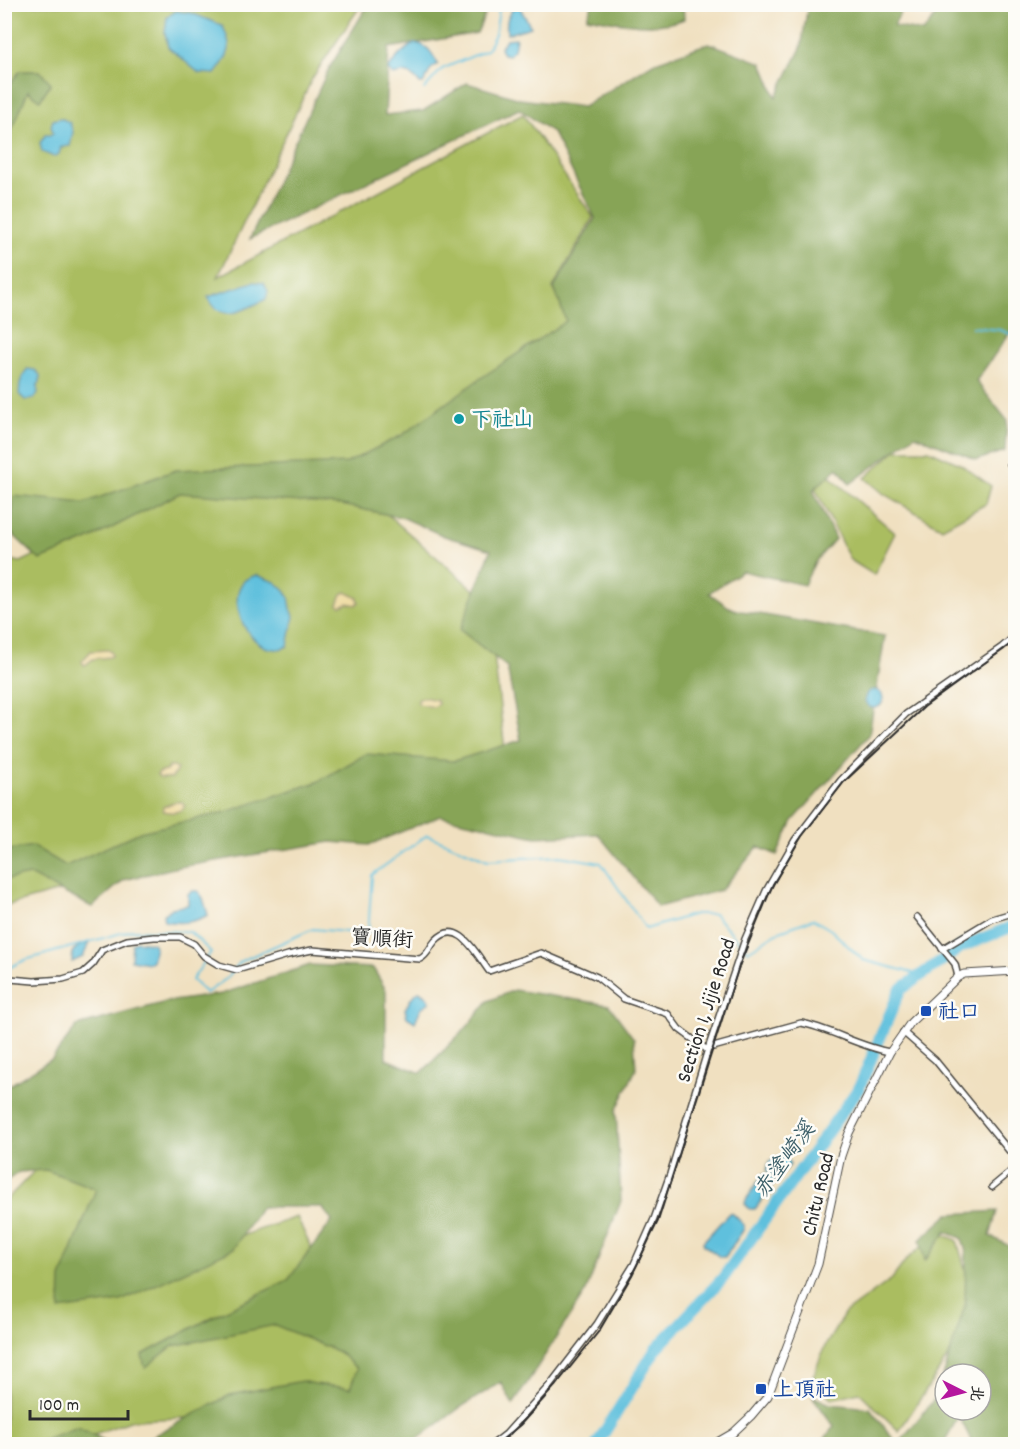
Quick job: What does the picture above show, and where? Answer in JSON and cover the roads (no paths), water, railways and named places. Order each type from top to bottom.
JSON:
[{"type":"street","points":[[1016,434],[1010,464],[1016,471]]},
{"type":"street","name":"Section 1, Jijie Road","points":[[493,1444],[506,1434],[549,1386],[597,1324],[634,1264],[654,1219],[670,1174],[708,1049],[745,941],[766,891],[795,840],[841,780],[906,714],[1016,635]]},
{"type":"street","points":[[943,950],[992,919],[1016,912]]},
{"type":"street","points":[[917,917],[955,964],[958,977],[964,974],[1016,971]]},
{"type":"street","name":"寶順街","points":[[4,990],[6,981],[10,979],[63,980],[83,973],[93,964],[102,950],[127,940],[154,936],[180,937],[194,944],[204,956],[219,965],[237,970],[312,950],[420,959],[446,932],[455,932],[465,939],[489,971],[541,953],[597,977],[624,999],[668,1014],[679,1029],[708,1049]]},
{"type":"street","name":"Chitu Road","points":[[714,1444],[733,1433],[768,1396],[818,1264],[841,1156],[886,1051],[916,1016],[958,977]]},
{"type":"street","points":[[708,1049],[801,1023],[813,1025],[841,1038],[886,1051]]},
{"type":"street","points":[[903,1032],[942,1068],[1016,1158],[1016,1161]]},
{"type":"street","points":[[993,1187],[1016,1167]]},
{"type":"water","points":[[517,6],[531,27],[507,34],[509,15]]},
{"type":"water","points":[[176,11],[191,13],[222,25],[228,39],[229,51],[215,74],[199,73],[168,47],[165,33],[167,17]]},
{"type":"water","points":[[516,38],[514,50],[509,55],[503,54],[500,49],[506,39]]},
{"type":"water","points":[[415,43],[432,53],[438,64],[431,69],[423,84],[408,74],[393,75],[388,70],[407,48]]},
{"type":"water","points":[[61,118],[70,123],[73,132],[70,146],[61,147],[59,154],[54,157],[42,152],[40,143],[45,135],[53,133],[51,126],[53,120]]},
{"type":"water","points":[[253,282],[264,283],[268,291],[266,299],[234,313],[220,311],[208,297]]},
{"type":"water","points":[[27,369],[35,370],[40,375],[40,382],[37,386],[38,394],[34,399],[25,400],[19,394],[20,383]]},
{"type":"water","points":[[256,575],[275,582],[285,590],[289,597],[294,616],[288,646],[276,649],[264,647],[246,629],[240,616],[237,603],[239,591],[244,581]]},
{"type":"water","points":[[870,690],[878,690],[883,695],[881,706],[870,708],[865,703],[865,695]]},
{"type":"water","points":[[198,891],[203,898],[208,915],[187,922],[164,921],[163,915],[172,908],[188,905],[188,894]]},
{"type":"water","points":[[136,941],[153,943],[155,946],[152,961],[148,963],[131,960],[132,944]]},
{"type":"water","points":[[89,943],[83,957],[72,962],[73,951]]},
{"type":"water","points":[[419,991],[426,995],[430,1002],[421,1008],[415,1022],[407,1017],[405,1009],[412,997]]},
{"type":"water","points":[[780,1157],[788,1160],[790,1165],[778,1178],[767,1171],[769,1161]]},
{"type":"water","points":[[763,1174],[775,1181],[774,1184],[755,1209],[750,1209],[745,1204],[746,1200]]},
{"type":"water","points":[[729,1213],[744,1225],[744,1229],[725,1257],[720,1257],[703,1242]]},
{"type":"waterway","points":[[424,89],[442,69],[487,50],[495,34],[500,4]]},
{"type":"waterway","points":[[972,327],[1000,330],[1016,336]]},
{"type":"waterway","points":[[4,970],[25,960],[132,930],[190,932],[211,952],[192,980],[206,993],[226,979],[241,961],[313,929],[368,934],[372,875],[427,835],[488,860],[560,856],[601,863],[646,929],[695,914],[714,914],[748,951],[780,931],[813,919],[831,930],[863,960],[921,975]]},
{"type":"waterway","name":"赤塗崎溪","points":[[597,1444],[656,1349],[723,1278],[859,1088],[900,990],[961,947],[1016,925]]},
{"type":"railway","points":[[497,1444],[520,1425],[556,1385],[599,1331],[632,1275],[658,1221],[739,966],[773,884],[802,836],[844,782],[924,707],[1016,640]]},
{"type":"place","name":"下社山","points":[[459,419]]},
{"type":"place","name":"社口","points":[[926,1011]]},
{"type":"place","name":"上頂社","points":[[761,1389]]}]
